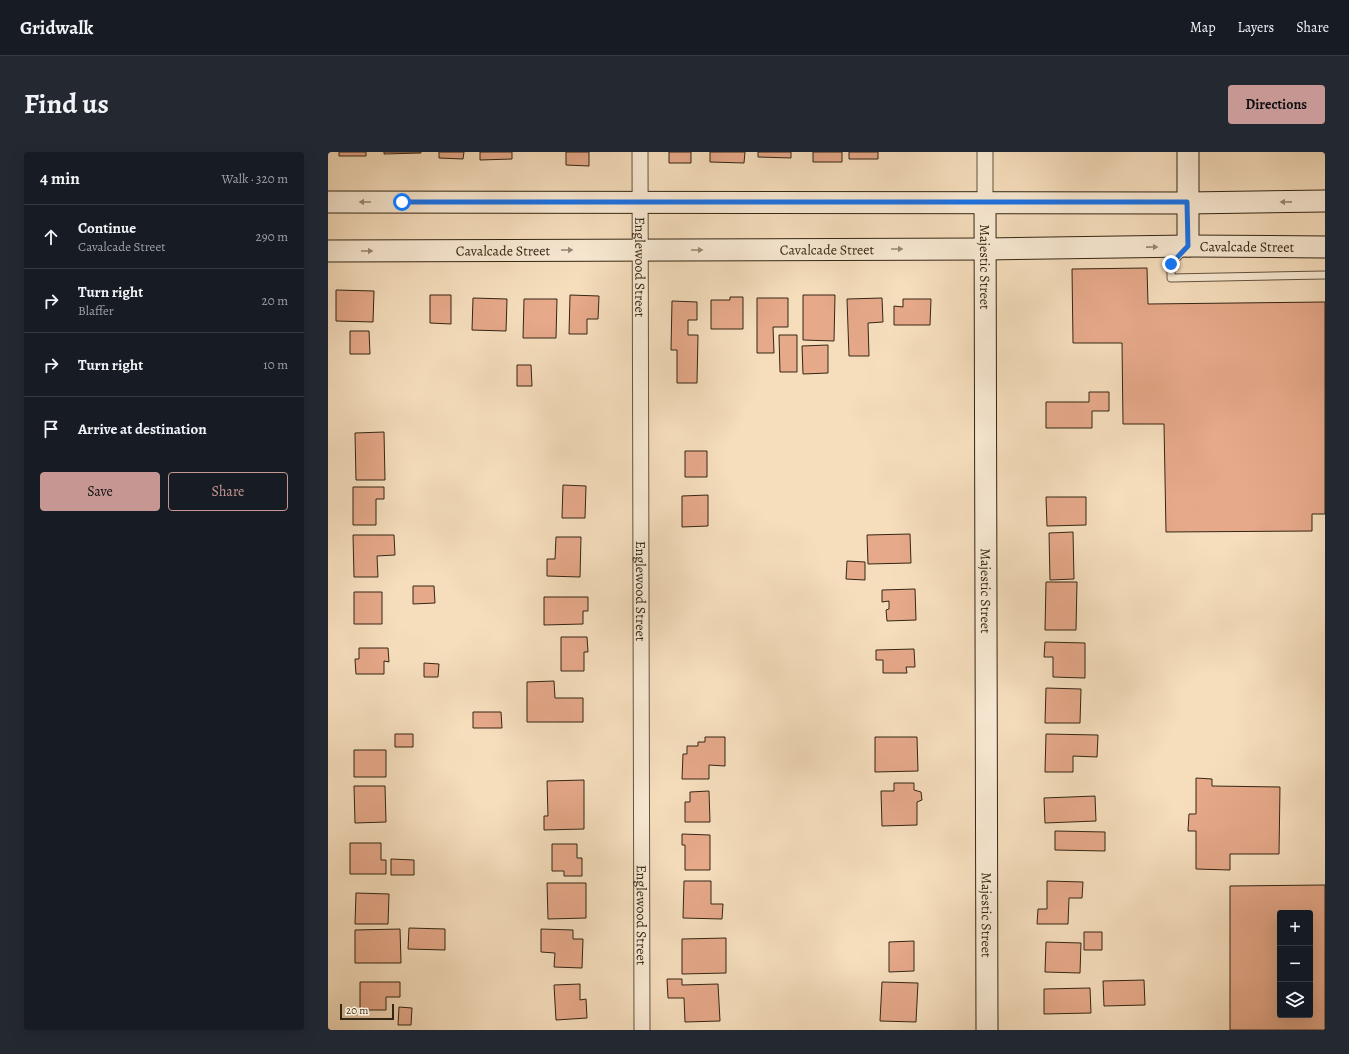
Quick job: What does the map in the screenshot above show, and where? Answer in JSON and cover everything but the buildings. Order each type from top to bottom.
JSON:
[{"type":"main road","points":[[1188,152],[1188,246]]},
{"type":"main road","points":[[328,202],[1325,201]]},
{"type":"main road","name":"Majestic Street","points":[[985,202],[987,1030]]},
{"type":"main road","name":"Cavalcade Street","points":[[328,251],[985,249],[1188,246],[1325,247]]},
{"type":"street","name":"Englewood Street","points":[[640,152],[642,1030]]},
{"type":"street","name":"Majestic Street","points":[[985,152],[985,202]]},
{"type":"lane","points":[[1188,246],[1171,264],[1171,278],[1325,275]]},
{"type":"route","points":[[402,202],[1187,202],[1188,246],[1171,264]]}]
